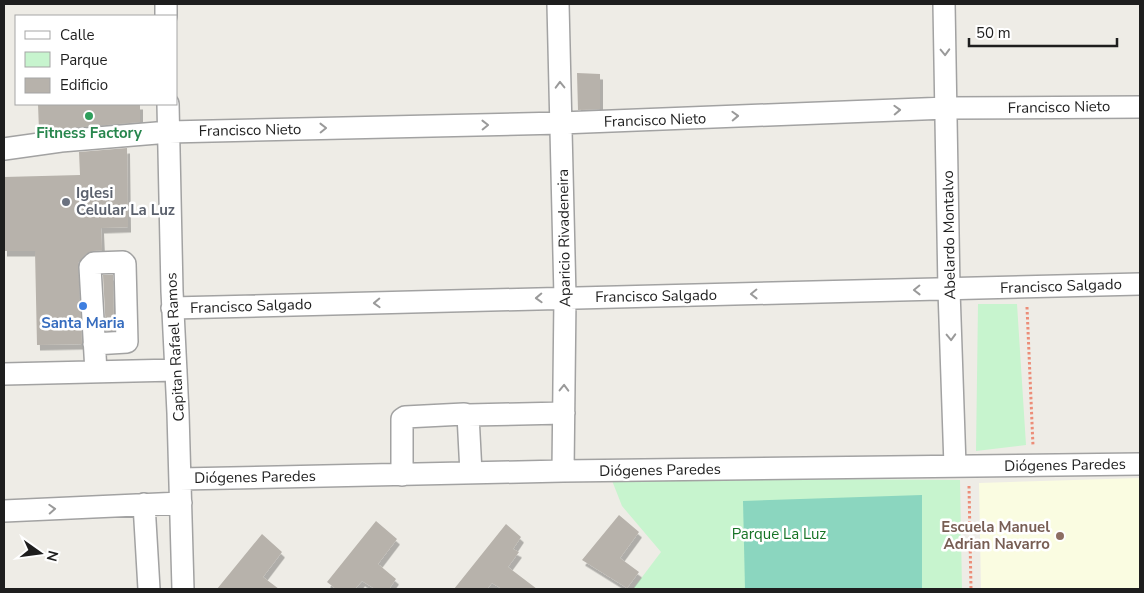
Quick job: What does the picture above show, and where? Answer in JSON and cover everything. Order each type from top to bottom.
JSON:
[{"type":"street","name":"Aparicio Rivadeneira","points":[[558,4],[565,297],[563,472]]},
{"type":"street","name":"Abelardo Montalvo","points":[[944,4],[949,290],[955,466]]},
{"type":"street","name":"Capitan Rafael Ramos","points":[[168,105],[172,308],[176,370],[183,589]]},
{"type":"street","name":"Francisco Nieto","points":[[4,149],[61,141],[169,132],[561,123],[946,108],[1140,107]]},
{"type":"street","name":"Francisco Salgado","points":[[172,308],[1140,284]]},
{"type":"street","points":[[94,344],[96,372]]},
{"type":"street","points":[[4,374],[176,370]]},
{"type":"street","points":[[402,475],[402,419],[405,417],[464,414],[468,416],[564,413]]},
{"type":"street","points":[[468,416],[471,473]]},
{"type":"street","name":"Diógenes Paredes","points":[[180,479],[1140,464]]},
{"type":"street","points":[[4,511],[181,503]]},
{"type":"street","points":[[144,504],[149,589]]},
{"type":"path","points":[[1027,299],[1034,455]]},
{"type":"path","points":[[969,485],[971,589]]},
{"type":"shaded area","name":"Escuela Manuel Adrian Navarro","points":[[1140,478],[1140,589],[981,589],[979,483]]},
{"type":"green space","points":[[978,304],[1017,304],[1026,445],[976,451]]},
{"type":"green space","name":"Parque La Luz","points":[[611,478],[960,480],[962,589],[633,589],[661,552],[622,506]]},
{"type":"green space","points":[[922,495],[922,589],[745,589],[743,501]]},
{"type":"building","points":[[577,73],[600,74],[600,109],[578,110]]},
{"type":"building","name":"Fitness Factory","points":[[38,105],[140,105],[140,122],[39,131]]},
{"type":"building","name":"Iglesi Celular La Luz","points":[[127,148],[128,227],[101,228],[102,250],[86,254],[78,263],[82,344],[37,345],[35,251],[4,251],[4,177],[80,175],[79,152]]},
{"type":"building","points":[[103,275],[113,275],[114,330],[106,331]]},
{"type":"building","points":[[619,515],[639,532],[620,558],[639,572],[627,588],[582,560]]},
{"type":"building","points":[[376,521],[397,539],[378,564],[396,579],[389,589],[375,589],[362,581],[355,589],[336,589],[327,582]]},
{"type":"building","points":[[506,524],[521,537],[513,549],[519,552],[508,567],[537,589],[502,589],[492,583],[487,589],[454,589]]},
{"type":"building","points":[[262,534],[282,552],[263,577],[279,589],[217,589]]},
{"type":"place","name":"Fitness Factory","points":[[89,116]]},
{"type":"place","name":"Iglesi Celular La Luz","points":[[66,202]]},
{"type":"place","name":"Santa Maria","points":[[83,306]]},
{"type":"place","name":"Escuela Manuel Adrian Navarro","points":[[1060,536]]}]
